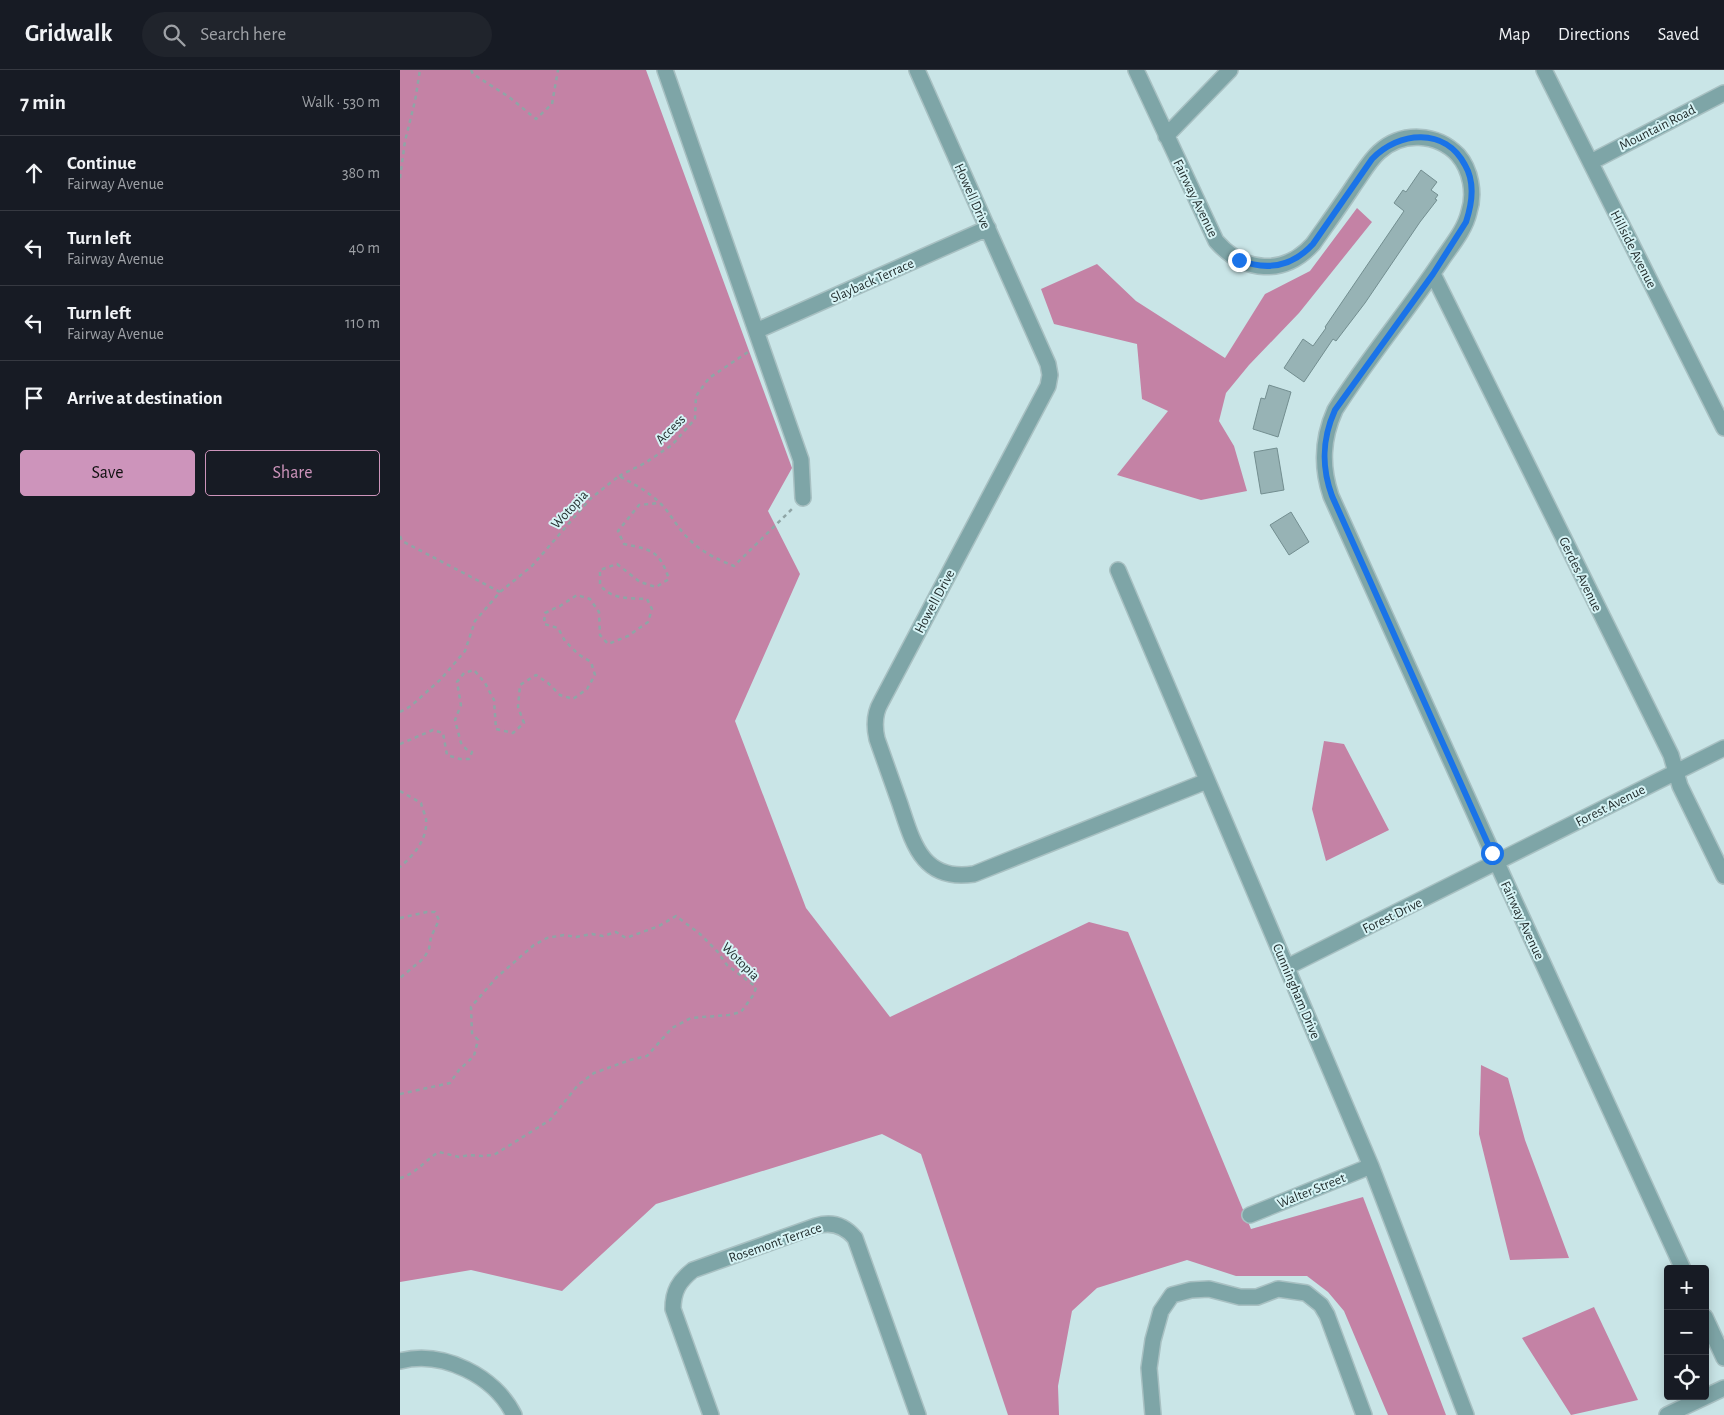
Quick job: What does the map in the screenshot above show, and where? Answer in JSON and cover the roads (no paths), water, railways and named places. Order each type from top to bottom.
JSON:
[{"type":"street","points":[[665,70],[801,460],[803,498]]},
{"type":"street","name":"Howell Drive","points":[[916,70],[1048,364],[1049,380],[876,714],[877,739],[912,842],[923,859],[939,870],[956,875],[974,874],[1207,780]]},
{"type":"street","name":"Fairway Avenue","points":[[1136,70],[1216,241],[1230,255],[1258,266],[1268,267],[1288,263],[1306,252],[1372,159],[1388,146],[1406,138],[1416,137],[1436,140],[1453,150],[1466,166],[1470,184],[1471,203],[1466,222],[1433,274],[1335,410],[1326,432],[1324,471],[1332,496],[1496,863],[1681,1265]]},
{"type":"street","points":[[1166,136],[1230,70]]},
{"type":"street","name":"Hillside Avenue","points":[[1544,70],[1724,428]]},
{"type":"street","name":"Mountain Road","points":[[1591,162],[1724,93]]},
{"type":"street","name":"Slayback Terrace","points":[[756,331],[988,228]]},
{"type":"street","name":"Gerdes Avenue","points":[[1433,274],[1671,755],[1680,786],[1724,876]]},
{"type":"street","name":"Cunningham Drive","points":[[1118,570],[1371,1166],[1466,1415]]},
{"type":"street","name":"Forest Avenue","points":[[1496,863],[1724,748]]},
{"type":"street","name":"Forest Drive","points":[[1287,967],[1496,863]]},
{"type":"street","name":"Walter Street","points":[[1250,1215],[1371,1166]]},
{"type":"street","name":"Rosemont Terrace","points":[[711,1415],[673,1309],[673,1297],[677,1286],[693,1270],[820,1225],[830,1224],[840,1226],[856,1238],[918,1415]]},
{"type":"street","points":[[1153,1415],[1149,1368],[1153,1340],[1161,1311],[1172,1295],[1191,1290],[1209,1289],[1240,1297],[1257,1297],[1278,1289],[1306,1293],[1321,1305],[1327,1315],[1364,1415]]},
{"type":"street","points":[[1709,1326],[1724,1358]]},
{"type":"street","points":[[400,1361],[432,1359],[464,1368],[492,1387],[514,1415]]},
{"type":"street","points":[[1667,1415],[1724,1388]]}]
